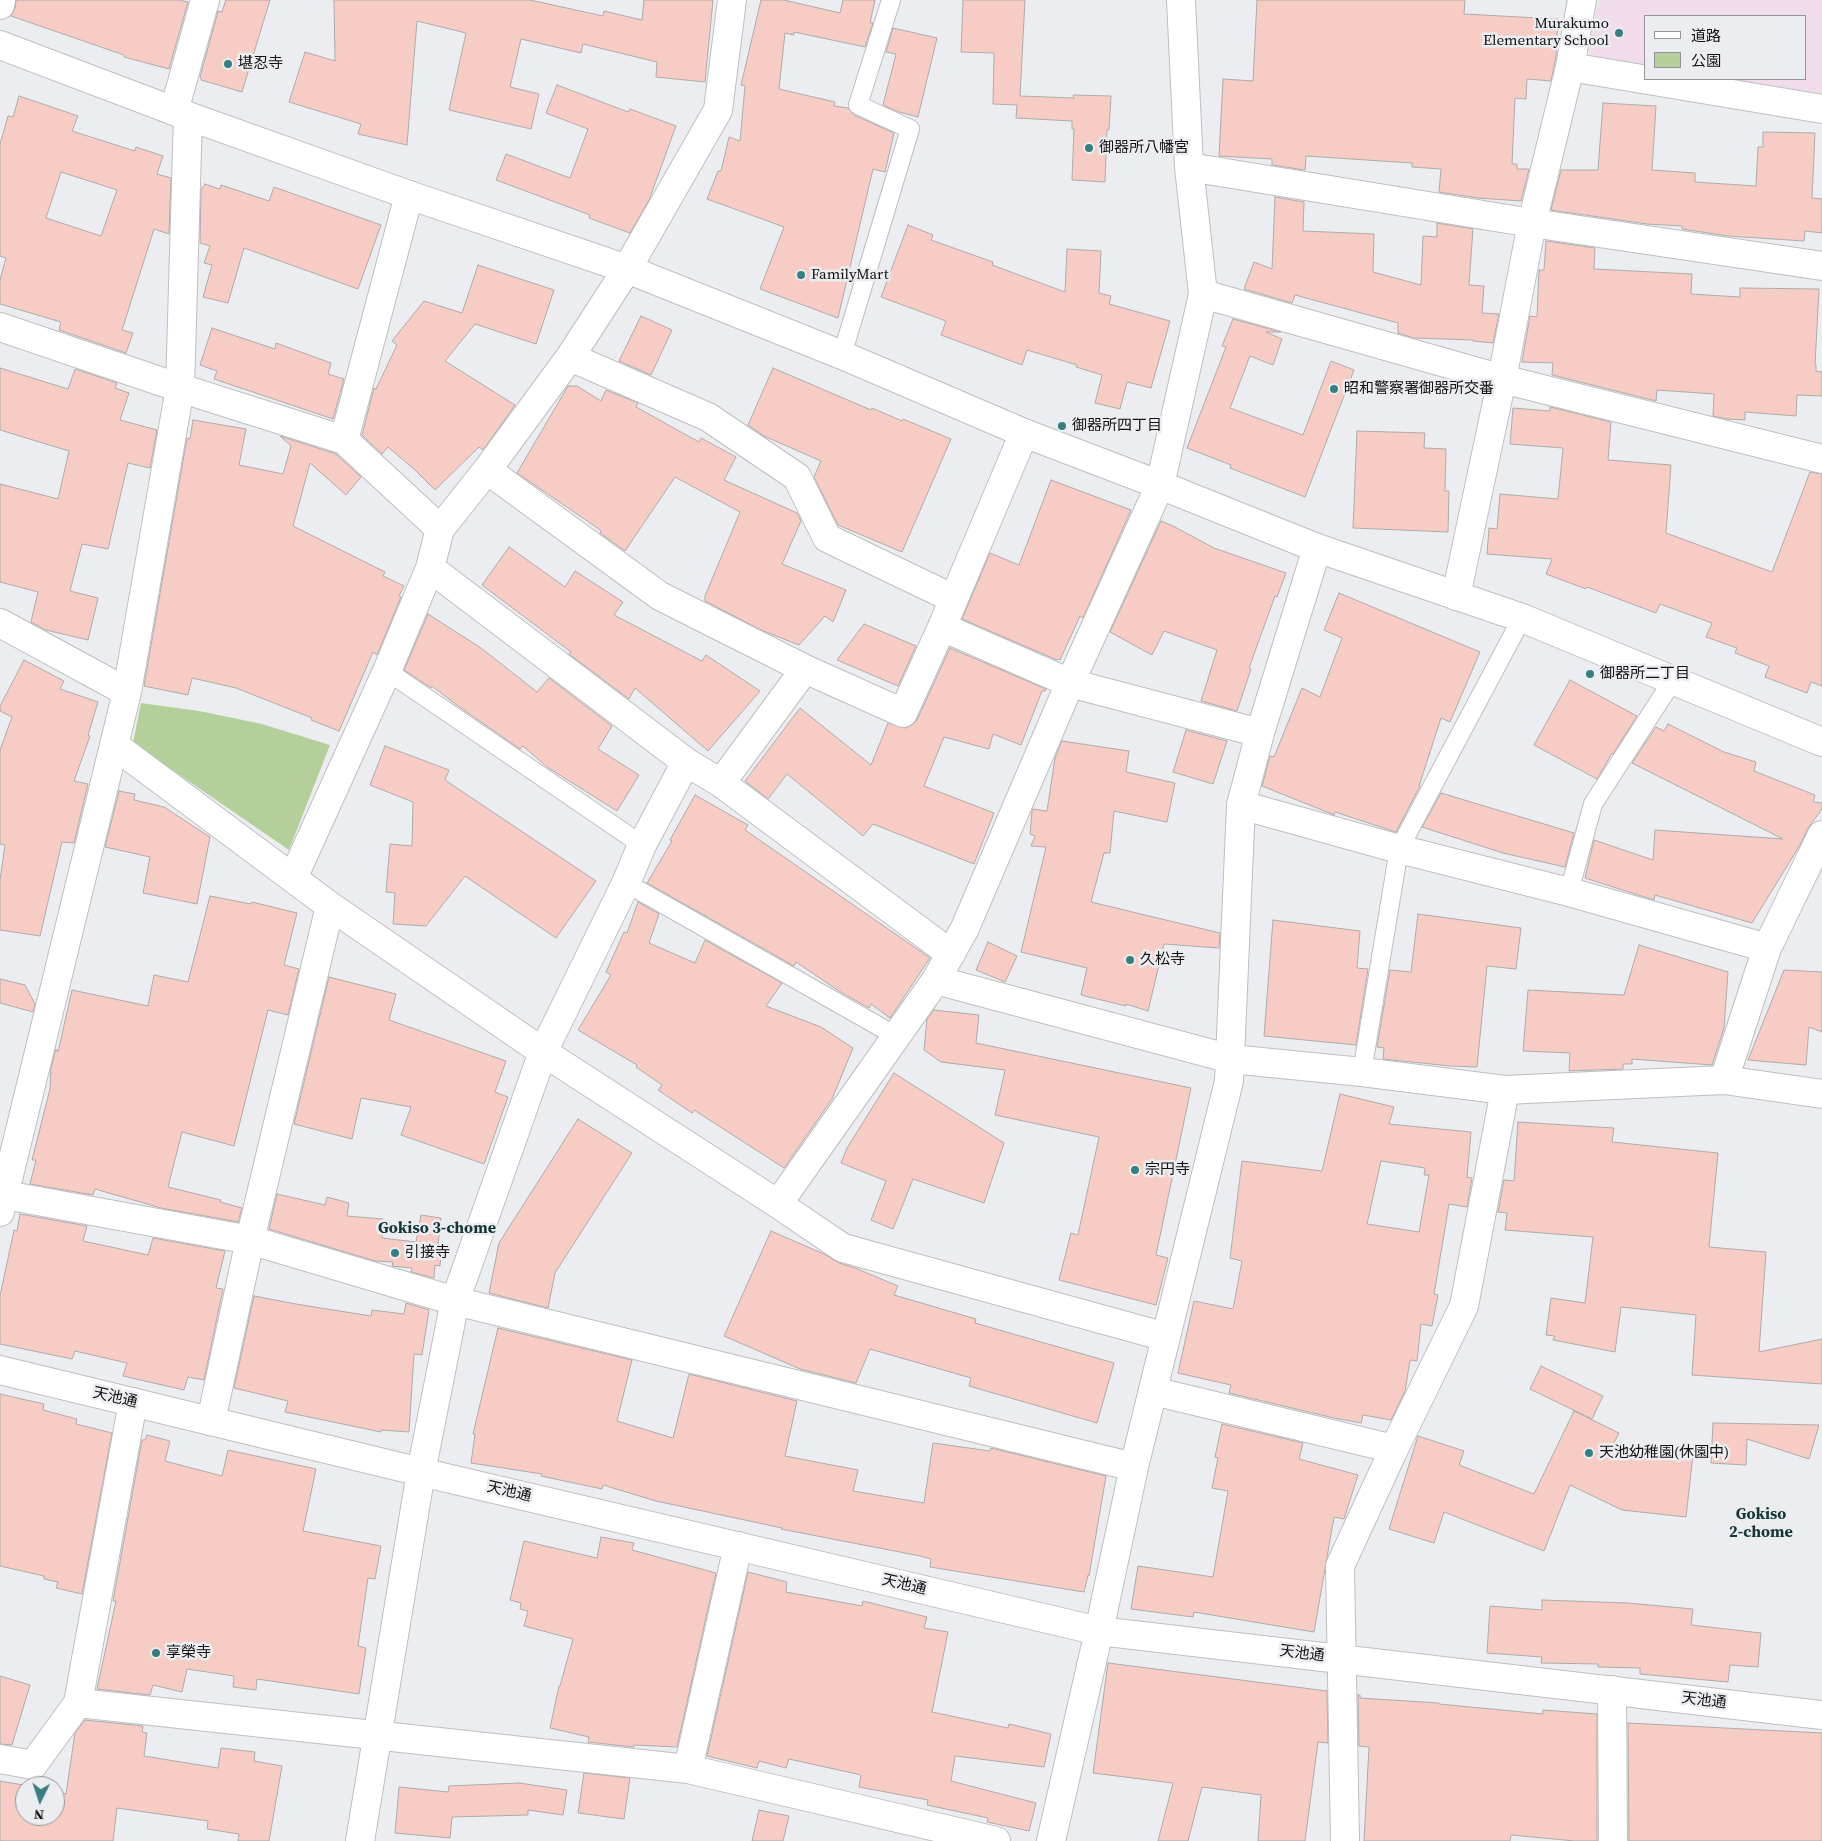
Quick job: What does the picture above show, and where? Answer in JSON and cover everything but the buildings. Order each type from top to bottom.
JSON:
[{"type":"street","points":[[0,5],[1,0]]},
{"type":"street","points":[[205,0],[181,113],[180,388],[127,692],[2,1201],[250,1240],[455,1301],[1134,1467]]},
{"type":"street","points":[[293,878],[387,671],[430,568],[440,529],[488,470],[570,357],[627,269],[718,110],[732,0]]},
{"type":"street","points":[[778,1204],[936,980],[966,928],[1070,683],[1160,484],[1203,294],[1189,167],[1181,0]]},
{"type":"street","points":[[1456,596],[1502,380],[1532,223],[1570,67],[1582,0]]},
{"type":"street","points":[[0,45],[181,113],[409,195],[627,269],[842,355],[1024,433],[1160,484],[1317,548],[1522,618],[1822,742]]},
{"type":"street","points":[[1570,67],[1644,80]]},
{"type":"street","points":[[1646,80],[1822,110]]},
{"type":"street","points":[[1189,167],[1532,223],[1822,266]]},
{"type":"street","points":[[344,440],[409,195]]},
{"type":"street","points":[[1203,294],[1502,380],[1822,459]]},
{"type":"street","points":[[0,327],[180,388],[344,440],[440,529]]},
{"type":"street","points":[[570,357],[708,417],[797,477],[827,538],[954,599]]},
{"type":"street","points":[[488,470],[660,596],[805,669],[903,713],[942,627],[1024,433]]},
{"type":"street","points":[[1051,1841],[1134,1467],[1229,1081],[1241,805],[1260,733],[1317,548]]},
{"type":"street","points":[[430,568],[686,762],[722,783],[950,954]]},
{"type":"street","points":[[0,623],[127,692]]},
{"type":"street","points":[[942,627],[1070,683],[1260,733]]},
{"type":"street","points":[[722,783],[805,669]]},
{"type":"street","points":[[114,745],[330,906],[542,1052],[843,1248],[1166,1337]]},
{"type":"street","points":[[360,1841],[421,1472],[455,1301],[542,1052],[626,884],[642,845],[686,762]]},
{"type":"street","points":[[1241,805],[1399,849],[1569,892],[1767,948]]},
{"type":"street","points":[[1724,1080],[1767,948],[1822,835]]},
{"type":"street","points":[[211,1421],[250,1240],[330,906]]},
{"type":"street","points":[[936,980],[1231,1059],[1362,1072],[1505,1090],[1724,1080],[1822,1094]]},
{"type":"street","points":[[1345,1841],[1340,1659],[1340,1566],[1394,1449],[1464,1306],[1505,1090]]},
{"type":"street","name":"天池通","points":[[0,1370],[421,1472],[1099,1631],[1822,1715]]},
{"type":"street","points":[[1153,1391],[1394,1449]]},
{"type":"street","points":[[0,1759],[33,1765],[78,1703],[133,1402]]},
{"type":"street","points":[[688,1769],[738,1546]]},
{"type":"street","points":[[1612,1690],[1613,1841]]},
{"type":"street","points":[[78,1703],[688,1769],[996,1841]]},
{"type":"lane","points":[[842,355],[910,129],[858,105],[891,0]]},
{"type":"lane","points":[[1362,1072],[1399,849],[1522,618]]},
{"type":"lane","points":[[387,671],[642,845]]},
{"type":"lane","points":[[1569,892],[1594,804],[1673,680]]},
{"type":"lane","points":[[626,884],[896,1036]]},
{"type":"shaded area","name":"Murakumo Elementary School","points":[[1599,0],[1822,0],[1822,98],[1709,80],[1807,80],[1807,15],[1644,15],[1644,70],[1597,62],[1588,51]]},
{"type":"green space","points":[[141,703],[199,711],[262,724],[330,745],[289,850],[133,743]]},
{"type":"place","name":"Murakumo Elementary School","points":[[1619,33]]},
{"type":"place","name":"堪忍寺","points":[[228,64]]},
{"type":"place","name":"御器所八幡宮","points":[[1089,148]]},
{"type":"place","name":"FamilyMart","points":[[801,275]]},
{"type":"place","name":"昭和警察署御器所交番","points":[[1334,389]]},
{"type":"place","name":"御器所四丁目","points":[[1062,426]]},
{"type":"place","name":"御器所二丁目","points":[[1590,674]]},
{"type":"place","name":"久松寺","points":[[1130,960]]},
{"type":"place","name":"宗円寺","points":[[1135,1170]]},
{"type":"place","name":"引接寺","points":[[395,1253]]},
{"type":"place","name":"天池幼稚園(休園中)","points":[[1589,1453]]},
{"type":"place","name":"享榮寺","points":[[156,1653]]},
{"type":"district","name":"Gokiso 3-chome","points":[[437,1229]]},
{"type":"district","name":"Gokiso 2-chome","points":[[1761,1524]]}]
